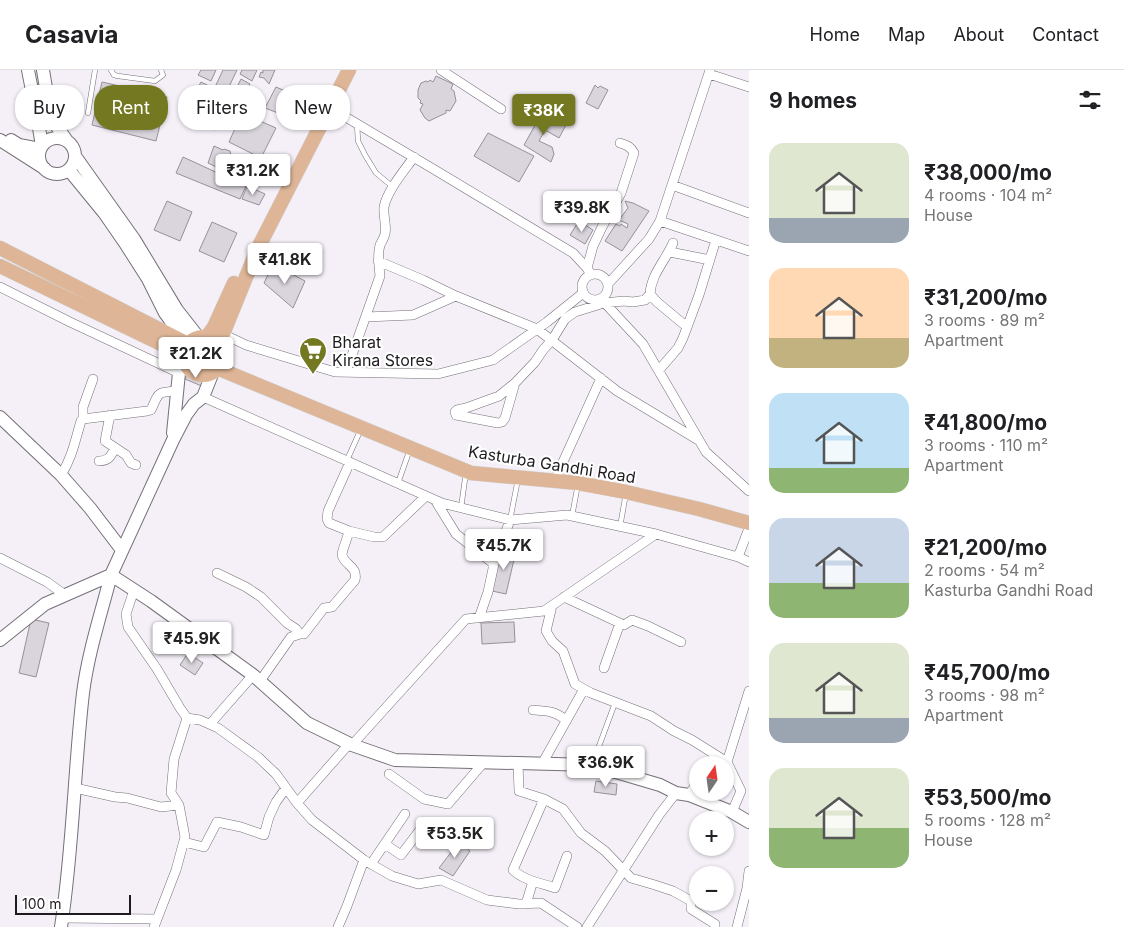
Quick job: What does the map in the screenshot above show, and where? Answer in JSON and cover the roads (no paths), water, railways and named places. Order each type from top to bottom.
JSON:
[{"type":"main road","points":[[335,85],[341,70]]},
{"type":"main road","points":[[340,85],[349,70]]},
{"type":"main road","points":[[314,130],[251,247],[214,327],[190,350],[191,370],[196,373],[202,374],[218,356],[257,250],[315,130]]},
{"type":"main road","points":[[0,248],[190,350]]},
{"type":"main road","points":[[0,266],[190,350],[216,343],[218,356]]},
{"type":"main road","name":"Kasturba Gandhi Road","points":[[218,356],[362,427],[472,473],[578,483],[626,492],[749,523]]},
{"type":"main road","name":"Kasturba Gandhi Road","points":[[218,356],[236,367],[474,465],[579,475],[628,484],[749,515]]},
{"type":"street","points":[[28,70],[38,112],[41,148],[39,159],[44,168]]},
{"type":"street","points":[[41,70],[44,85]]},
{"type":"street","points":[[441,70],[501,109]]},
{"type":"street","points":[[515,383],[505,418],[502,422],[498,423],[456,415],[455,412],[457,410],[499,396],[515,383],[535,362],[565,319],[575,312],[602,301],[607,293],[608,284],[649,239],[660,221],[710,72],[749,87]]},
{"type":"street","points":[[350,120],[572,253],[589,271],[600,275],[608,284]]},
{"type":"street","points":[[0,140],[48,172],[59,174],[69,170],[75,156],[74,149],[59,130]]},
{"type":"street","points":[[0,133],[19,145],[41,148]]},
{"type":"street","points":[[41,148],[51,139],[62,138],[67,141]]},
{"type":"street","points":[[620,143],[628,146],[634,153],[621,193],[593,246],[589,271],[582,289],[583,293],[593,300],[633,302],[644,300],[650,294],[652,281],[672,248],[710,260]]},
{"type":"street","points":[[75,156],[134,239],[177,310],[190,350],[177,391],[172,440]]},
{"type":"street","points":[[346,372],[380,276],[378,261],[380,245],[386,227],[383,217],[385,204],[396,182],[414,158]]},
{"type":"street","points":[[69,170],[105,214],[125,243],[148,278],[165,313],[190,350]]},
{"type":"street","points":[[672,185],[749,214]]},
{"type":"street","points":[[660,221],[749,251]]},
{"type":"street","points":[[658,370],[678,348],[700,295],[714,246]]},
{"type":"street","points":[[378,261],[456,296],[538,329],[617,391],[698,440]]},
{"type":"street","points":[[0,286],[70,322],[190,350]]},
{"type":"street","points":[[188,718],[174,759],[171,793],[179,805],[185,837],[176,870],[155,923],[62,923],[83,692],[111,575],[172,440],[186,415],[194,404],[203,397],[218,356],[246,345],[335,372],[438,374],[494,360],[538,329],[583,293]]},
{"type":"street","points":[[650,294],[687,327]]},
{"type":"street","points":[[366,317],[412,315],[456,296]]},
{"type":"street","points":[[602,301],[644,344],[706,452],[749,490]]},
{"type":"street","points":[[558,473],[601,378]]},
{"type":"street","points":[[61,475],[70,459],[83,419],[83,407],[93,379]]},
{"type":"street","points":[[83,419],[151,410],[156,395],[166,391],[177,391]]},
{"type":"street","points":[[203,397],[442,503],[510,520],[567,515],[656,534],[738,556],[749,562]]},
{"type":"street","points":[[110,415],[105,439],[126,455],[131,463],[136,465]]},
{"type":"street","points":[[0,417],[61,475],[90,508],[122,550]]},
{"type":"street","points":[[99,461],[106,461],[115,448]]},
{"type":"street","points":[[348,461],[328,511],[327,519],[329,524],[349,531],[374,537],[383,537],[426,496]]},
{"type":"street","points":[[435,500],[456,534],[494,564]]},
{"type":"street","points":[[479,618],[488,592],[494,564],[510,520]]},
{"type":"street","points":[[738,556],[749,528]]},
{"type":"street","points":[[210,724],[256,678],[292,637],[304,634],[324,608],[332,607],[355,580],[354,569],[342,556],[349,531]]},
{"type":"street","points":[[297,803],[466,619],[544,611],[656,534]]},
{"type":"street","points":[[0,558],[47,582],[65,595]]},
{"type":"street","points":[[217,573],[246,587],[261,597],[287,623],[296,628],[300,634]]},
{"type":"street","points":[[111,575],[256,678],[307,723],[350,744],[395,760],[592,765],[660,785],[729,811]]},
{"type":"street","points":[[0,640],[45,604],[111,575]]},
{"type":"street","points":[[134,590],[126,614],[128,627],[188,718],[200,720],[218,728],[258,757],[276,774],[312,820],[367,862],[392,876],[418,884],[441,880],[487,900],[519,904],[542,903],[577,927]]},
{"type":"street","points":[[564,598],[624,626],[632,620],[681,642]]},
{"type":"street","points":[[552,606],[546,631],[552,641],[562,651],[575,684],[616,703],[651,716],[717,756]]},
{"type":"street","points":[[604,668],[620,624]]},
{"type":"street","points":[[542,764],[584,689]]},
{"type":"street","points":[[729,756],[749,691]]},
{"type":"street","points":[[533,710],[552,711],[566,720]]},
{"type":"street","points":[[389,774],[424,799],[448,804],[484,762]]},
{"type":"street","points":[[518,763],[519,791],[544,799],[563,809],[581,833],[605,851],[631,878],[655,884],[691,901],[690,909],[715,924],[715,927]]},
{"type":"street","points":[[732,811],[741,791],[734,776]]},
{"type":"street","points":[[75,788],[161,807],[179,805]]},
{"type":"street","points":[[184,842],[204,847],[217,822],[241,827],[264,835],[276,802],[286,788]]},
{"type":"street","points":[[587,927],[659,815],[689,789]]},
{"type":"street","points":[[544,799],[513,870],[555,888],[567,856]]},
{"type":"street","points":[[734,813],[749,822]]},
{"type":"street","points":[[338,927],[367,862],[385,844],[405,814]]},
{"type":"street","points":[[385,844],[401,855],[426,822]]},
{"type":"street","points":[[737,927],[747,888],[749,871]]},
{"type":"street","points":[[526,904],[534,880]]},
{"type":"lane","points":[[41,70],[43,85]]},
{"type":"lane","points":[[88,113],[95,70]]},
{"type":"lane","points":[[111,70],[114,75],[154,81],[163,74],[161,70]]},
{"type":"lane","points":[[357,124],[358,140],[365,155],[376,173],[393,187]]},
{"type":"lane","points":[[348,461],[362,427]]},
{"type":"lane","points":[[398,483],[411,448]]},
{"type":"lane","points":[[462,508],[466,470]]},
{"type":"lane","points":[[510,520],[518,478]]},
{"type":"lane","points":[[572,516],[578,483]]},
{"type":"lane","points":[[620,527],[626,492]]},
{"type":"lane","points":[[592,765],[616,703]]},
{"type":"place","name":"Bharat Kirana Stores","points":[[313,375]]}]
